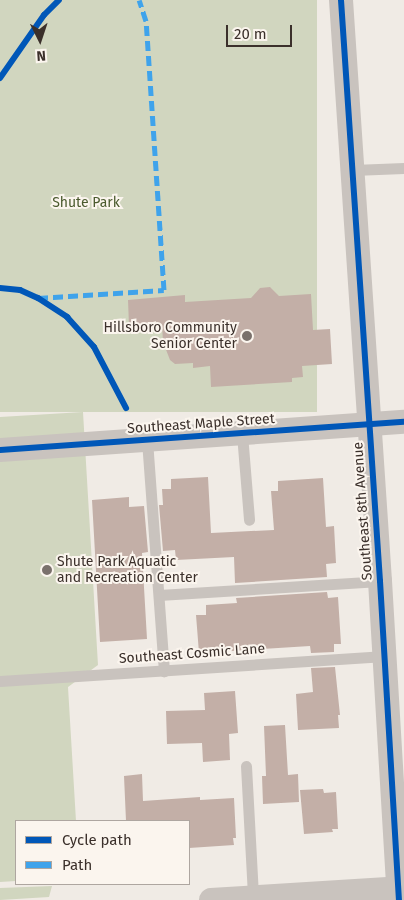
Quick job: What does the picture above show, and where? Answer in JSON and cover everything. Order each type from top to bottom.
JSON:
[{"type":"street","name":"Southeast 8th Avenue","points":[[341,0],[400,892]]},
{"type":"street","name":"Southeast Maple Street","points":[[0,450],[404,422]]},
{"type":"street","points":[[211,900],[400,892]]},
{"type":"lane","points":[[353,170],[404,168]]},
{"type":"lane","points":[[242,434],[249,520]]},
{"type":"lane","points":[[148,440],[164,671]]},
{"type":"lane","points":[[159,596],[380,582]]},
{"type":"lane","name":"Southeast Cosmic Lane","points":[[0,681],[385,656]]},
{"type":"lane","points":[[246,766],[253,897]]},
{"type":"green space","name":"Shute Park","points":[[0,0],[317,0],[317,412],[0,412]]},
{"type":"green space","name":"Shute Park Aquatic and Recreation Center","points":[[83,412],[98,665],[68,687],[76,820],[15,820],[15,881],[0,882],[0,417]]},
{"type":"green space","points":[[52,886],[49,897],[0,900],[0,888]]},
{"type":"building","name":"Hillsboro Community Senior Center","points":[[270,287],[279,296],[311,294],[313,330],[330,329],[332,364],[302,366],[303,377],[292,378],[292,382],[211,387],[210,366],[193,368],[193,363],[175,364],[170,360],[163,342],[162,324],[129,326],[128,300],[185,295],[185,302],[251,298],[260,288]]},
{"type":"building","points":[[208,477],[211,533],[274,530],[271,491],[278,491],[278,481],[323,478],[326,527],[334,526],[336,563],[326,564],[327,577],[235,583],[234,557],[176,560],[175,550],[163,551],[159,505],[163,505],[162,489],[171,489],[171,479]]},
{"type":"building","points":[[129,497],[129,507],[144,506],[148,552],[142,553],[147,639],[100,642],[92,500]]},
{"type":"building","points":[[327,592],[328,598],[338,597],[341,644],[334,644],[334,652],[311,653],[310,646],[199,653],[196,615],[206,615],[206,605],[237,603],[236,598]]},
{"type":"building","points":[[335,667],[340,715],[338,715],[339,728],[298,730],[296,694],[313,692],[311,668]]},
{"type":"building","points":[[235,691],[238,733],[229,734],[230,760],[203,762],[202,743],[167,744],[166,711],[205,710],[204,693]]},
{"type":"building","points":[[285,725],[288,775],[298,774],[299,802],[263,804],[262,776],[266,776],[264,726]]},
{"type":"building","points":[[142,774],[143,801],[200,797],[200,800],[234,798],[236,838],[233,838],[234,845],[190,848],[190,820],[126,820],[124,776]]},
{"type":"building","points":[[323,789],[324,793],[336,792],[338,829],[332,829],[333,832],[304,834],[300,790]]},
{"type":"marked path","points":[[38,298],[164,290],[146,21],[139,0]]},
{"type":"cycle path","points":[[0,78],[44,15],[59,0]]},
{"type":"cycle path","points":[[341,0],[380,581],[399,900]]},
{"type":"cycle path","points":[[0,288],[20,290],[38,298],[67,317],[94,347],[126,408]]},
{"type":"cycle path","points":[[0,450],[404,422]]},
{"type":"place","name":"Hillsboro Community Senior Center","points":[[247,336]]},
{"type":"place","name":"Shute Park Aquatic and Recreation Center","points":[[47,570]]}]
